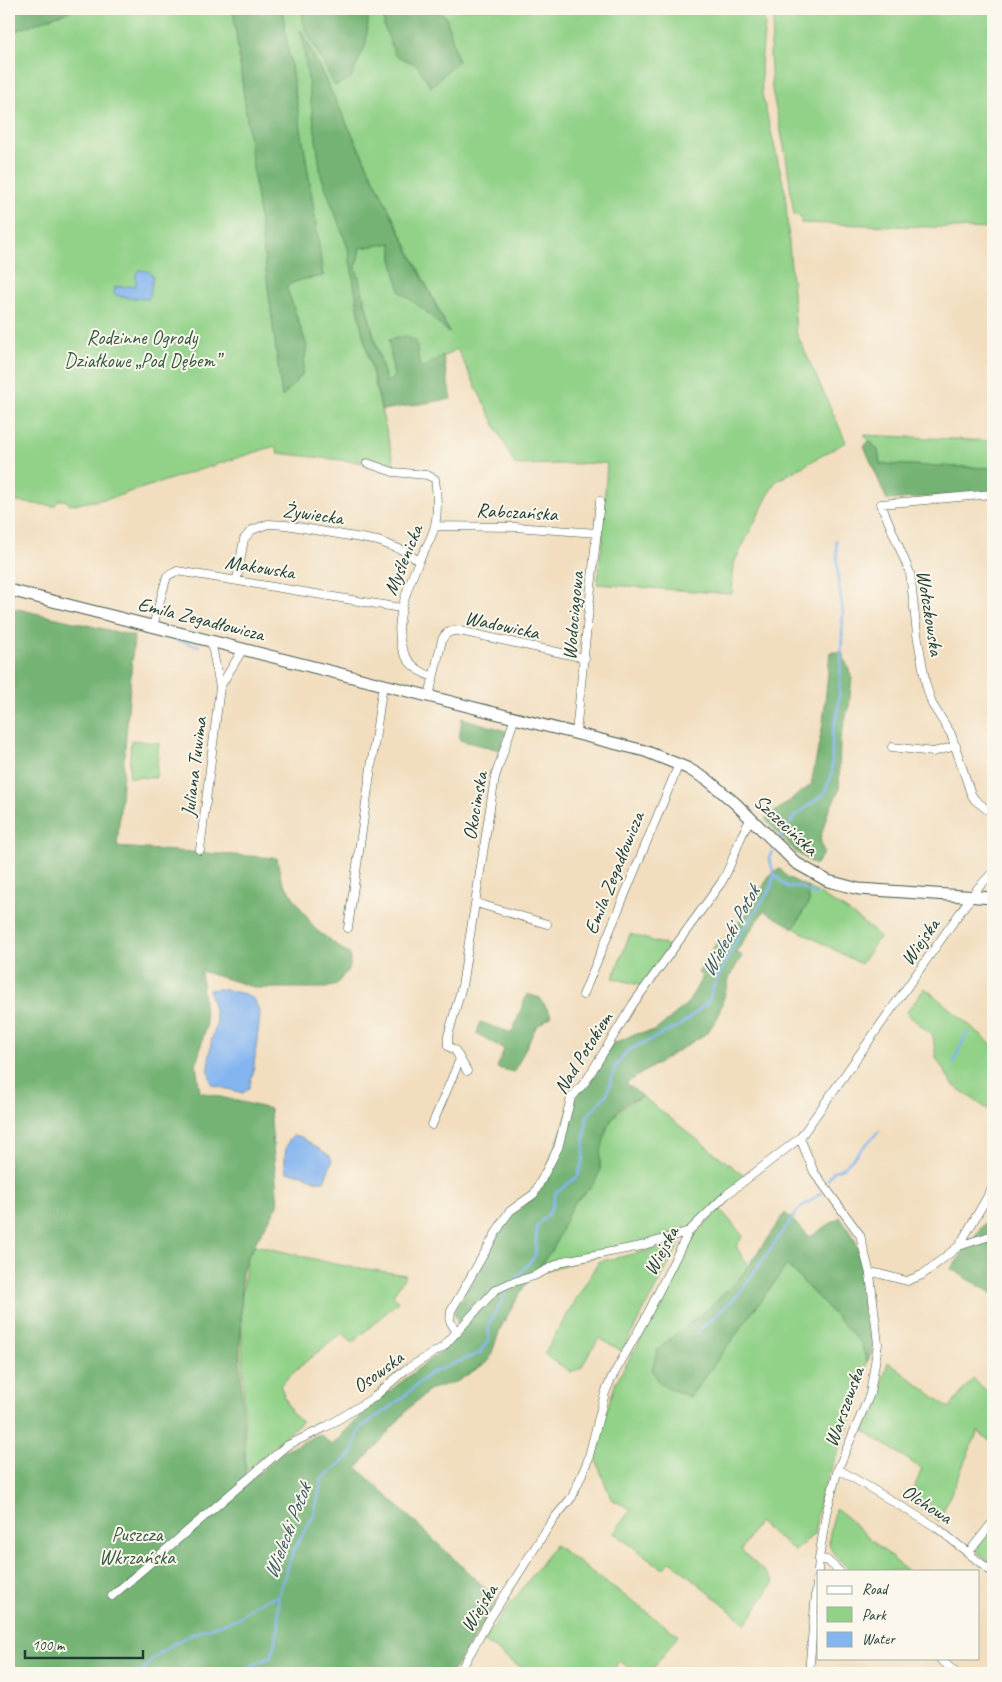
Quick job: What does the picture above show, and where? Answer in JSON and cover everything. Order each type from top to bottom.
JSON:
[{"type":"main road","name":"Emila Zegadłowicza","points":[[9,590],[515,717],[660,756]]},
{"type":"main road","name":"Szczecińska","points":[[660,756],[679,764],[709,781],[788,856],[812,874],[838,885],[859,889],[973,894],[993,898]]},
{"type":"main road","name":"Szczecińska","points":[[973,894],[993,891]]},
{"type":"street","name":"Myślenicka","points":[[367,463],[393,472],[433,477],[435,482],[436,526],[419,560],[401,608],[400,633],[404,656],[417,669],[433,677]]},
{"type":"street","name":"Wołczkowska","points":[[993,494],[881,504],[910,574],[918,642],[926,685],[932,704],[956,746],[971,794],[993,814]]},
{"type":"street","name":"Wodociągowa","points":[[576,733],[600,502]]},
{"type":"street","name":"Żywiecka","points":[[237,579],[244,539],[252,530],[268,524],[286,525],[378,541],[395,547],[419,560]]},
{"type":"street","name":"Rabczańska","points":[[436,526],[515,527],[597,533]]},
{"type":"street","name":"Makowska","points":[[153,626],[166,580],[171,572],[177,571],[237,579],[401,608]]},
{"type":"street","name":"Wadowicka","points":[[429,696],[444,636],[454,631],[585,658]]},
{"type":"street","name":"Juliana Tuwima","points":[[200,850],[220,687],[211,641]]},
{"type":"street","name":"Juliana Tuwima","points":[[220,687],[243,649]]},
{"type":"street","points":[[348,928],[383,684]]},
{"type":"street","name":"Okocimska","points":[[467,1071],[455,1050],[448,1046],[448,1036],[462,986],[495,777],[515,717]]},
{"type":"street","points":[[892,747],[932,752],[956,746]]},
{"type":"street","name":"Emila Zegadłowicza","points":[[583,995],[679,764]]},
{"type":"street","name":"Nad Potokiem","points":[[457,1333],[450,1321],[452,1311],[504,1219],[510,1212],[534,1194],[546,1175],[558,1148],[571,1098],[586,1081],[633,1004],[721,883],[732,864],[743,831],[751,819]]},
{"type":"street","name":"Wiejska","points":[[459,1673],[489,1620],[552,1521],[572,1497],[588,1460],[605,1393],[611,1379],[645,1319],[689,1231],[726,1195],[800,1138],[973,894],[993,872]]},
{"type":"street","points":[[476,903],[546,924]]},
{"type":"street","points":[[432,1125],[460,1059]]},
{"type":"street","name":"Warszewska","points":[[800,1138],[814,1172],[860,1235],[870,1274],[878,1344],[874,1381],[838,1469],[826,1514],[818,1570]]},
{"type":"street","points":[[959,1246],[993,1187]]},
{"type":"street","name":"Osowska","points":[[112,1596],[286,1446],[326,1427],[373,1398],[405,1370],[443,1347],[494,1290],[534,1276],[564,1261],[641,1246],[689,1231]]},
{"type":"street","points":[[870,1274],[876,1273],[894,1280],[913,1280],[959,1246],[993,1235]]},
{"type":"street","name":"Olchowa","points":[[838,1469],[936,1527],[993,1574]]},
{"type":"street","points":[[968,1552],[993,1522]]},
{"type":"street","points":[[819,1559],[827,1560],[838,1570]]},
{"type":"street","name":"Warszewska","points":[[809,1673],[817,1582]]},
{"type":"street","points":[[941,1660],[956,1673]]},
{"type":"green space","points":[[9,9],[75,9],[9,33]]},
{"type":"green space","name":"Rodzinne Ogrody Działkowe „Pod Dębem”","points":[[75,9],[233,9],[282,397],[307,346],[286,286],[299,280],[323,276],[282,9],[762,9],[765,24],[761,63],[762,94],[785,191],[796,332],[846,442],[775,482],[734,563],[732,594],[597,584],[603,536],[607,463],[515,465],[457,349],[425,367],[420,367],[389,340],[394,377],[387,384],[356,268],[360,248],[392,243],[392,259],[422,308],[450,333],[302,32],[321,175],[348,248],[362,330],[395,467],[380,468],[367,463],[278,453],[275,446],[111,498],[70,505],[65,500],[59,500],[54,506],[9,501],[9,33]]},
{"type":"green space","points":[[233,9],[282,9],[323,276],[299,280],[286,286],[307,346],[302,375],[282,397]]},
{"type":"green space","points":[[301,9],[369,9],[366,44],[351,78],[335,86],[305,28]]},
{"type":"green space","points":[[383,9],[429,9],[446,16],[458,61],[431,87],[417,65],[395,55],[384,26]]},
{"type":"green space","points":[[771,9],[993,9],[993,229],[801,223],[801,216],[794,215],[786,156],[772,90],[770,52],[774,19]]},
{"type":"green space","points":[[301,30],[449,333],[422,308],[400,292],[392,259],[392,243],[360,248],[356,268],[386,383],[394,377],[389,340],[406,336],[416,341],[420,367],[425,367],[443,355],[451,399],[382,410],[362,330],[348,248],[321,175]]},
{"type":"green space","points":[[864,435],[993,441],[993,468],[880,464],[878,450]]},
{"type":"green space","points":[[869,441],[878,450],[880,464],[993,468],[993,492],[887,500],[864,446]]},
{"type":"green space","points":[[9,577],[45,589],[44,594],[9,585]]},
{"type":"green space","name":"Puszcza Wkrzańska","points":[[9,607],[134,636],[117,847],[277,858],[281,879],[315,929],[350,955],[350,967],[336,985],[326,988],[257,988],[201,971],[206,1026],[196,1065],[200,1092],[270,1109],[278,1205],[246,1258],[242,1274],[240,1351],[245,1471],[249,1481],[283,1452],[319,1434],[332,1445],[369,1407],[445,1348],[461,1332],[454,1312],[508,1218],[538,1193],[571,1105],[613,1042],[616,1043],[634,1034],[655,1031],[688,1003],[703,976],[698,973],[719,939],[722,941],[752,907],[770,874],[780,869],[787,877],[808,887],[809,902],[794,928],[764,911],[736,952],[742,956],[730,976],[718,1017],[707,1033],[626,1083],[643,1097],[629,1101],[618,1110],[607,1127],[600,1156],[600,1172],[592,1186],[573,1204],[554,1247],[525,1285],[501,1327],[489,1361],[458,1381],[431,1389],[410,1407],[357,1468],[498,1600],[452,1673],[9,1673]]},
{"type":"green space","points":[[830,652],[842,652],[852,678],[849,705],[840,739],[839,791],[828,812],[820,839],[824,853],[815,865],[796,852],[765,819],[811,785],[823,723]]},
{"type":"green space","points":[[462,718],[506,731],[500,750],[459,740]]},
{"type":"green space","points":[[131,740],[159,743],[156,778],[129,777]]},
{"type":"green space","points":[[808,887],[849,912],[880,936],[861,964],[794,928],[809,902]]},
{"type":"green space","points":[[630,934],[672,947],[643,986],[613,978]]},
{"type":"green space","points":[[925,988],[993,1045],[993,1113],[953,1085],[936,1058],[933,1036],[906,1013]]},
{"type":"green space","points":[[527,994],[540,998],[552,1016],[536,1027],[514,1072],[497,1068],[504,1049],[477,1034],[480,1022],[512,1033]]},
{"type":"green space","points":[[643,1097],[748,1179],[689,1231],[542,1271],[541,1266],[573,1205],[597,1178],[600,1168],[602,1144],[608,1126],[625,1105]]},
{"type":"green space","points":[[720,1209],[743,1236],[736,1246],[748,1267],[717,1302],[657,1350],[690,1397],[787,1265],[861,1343],[867,1362],[863,1389],[821,1494],[814,1534],[795,1551],[758,1522],[741,1550],[774,1581],[746,1624],[671,1561],[663,1569],[614,1533],[631,1509],[611,1499],[597,1462],[595,1447],[616,1382],[664,1299],[695,1235]]},
{"type":"green space","points":[[993,1212],[993,1294],[951,1269]]},
{"type":"green space","points":[[785,1213],[810,1237],[840,1217],[856,1242],[867,1287],[873,1351],[867,1362],[861,1343],[787,1265],[690,1397],[660,1384],[652,1370],[657,1350],[713,1304],[739,1279]]},
{"type":"green space","points":[[680,1243],[622,1351],[599,1338],[581,1368],[571,1372],[544,1354],[598,1262]]},
{"type":"green space","points":[[255,1245],[340,1265],[406,1275],[393,1295],[398,1302],[352,1343],[343,1333],[311,1357],[280,1385],[291,1412],[302,1421],[246,1471],[241,1304],[247,1258]]},
{"type":"green space","points":[[888,1362],[949,1408],[973,1379],[993,1396],[993,1444],[978,1431],[939,1521],[909,1500],[922,1469],[863,1430],[878,1397]]},
{"type":"green space","points":[[836,1507],[906,1570],[850,1570],[831,1549],[829,1537]]},
{"type":"green space","points":[[993,1518],[993,1565],[972,1547]]},
{"type":"green space","points":[[555,1545],[678,1635],[650,1673],[640,1673],[618,1661],[614,1673],[528,1673],[483,1641]]},
{"type":"water","points":[[139,270],[147,271],[153,276],[149,299],[122,297],[114,294],[115,287],[136,286],[136,274]]},
{"type":"water","points":[[219,989],[245,994],[255,1000],[260,1015],[253,1073],[249,1088],[243,1093],[212,1085],[208,1069],[211,1042],[217,1022],[209,990]]},
{"type":"water","points":[[293,1135],[301,1137],[330,1156],[332,1162],[324,1181],[317,1181],[302,1174],[286,1172],[286,1147]]},
{"type":"waterway","name":"Wielecki Potok","points":[[778,842],[795,816],[824,794],[832,773],[832,734],[838,711],[843,612],[838,579],[836,540]]},
{"type":"waterway","points":[[156,634],[170,638]]},
{"type":"waterway","points":[[176,640],[199,646]]},
{"type":"waterway","name":"Wielecki Potok","points":[[517,1277],[535,1256],[537,1226],[550,1212],[556,1193],[578,1176],[583,1159],[587,1116],[607,1094],[614,1069],[627,1051],[681,1025],[709,1001],[713,988],[741,932],[771,888],[774,874],[769,857],[775,847]]},
{"type":"waterway","points":[[774,874],[788,888],[798,886],[816,896]]},
{"type":"waterway","points":[[953,1064],[967,1032]]},
{"type":"waterway","points":[[827,1181],[833,1172],[844,1167],[879,1131]]},
{"type":"waterway","points":[[695,1334],[738,1295],[798,1210],[821,1193]]},
{"type":"waterway","name":"Wielecki Potok","points":[[250,1673],[252,1665],[271,1657],[279,1627],[278,1596],[294,1549],[314,1515],[322,1479],[352,1454],[360,1428],[400,1400],[429,1374],[480,1353],[489,1339],[489,1324],[505,1295]]},
{"type":"waterway","points":[[141,1672],[151,1661],[173,1644],[195,1633],[234,1620],[256,1604],[278,1596]]}]
